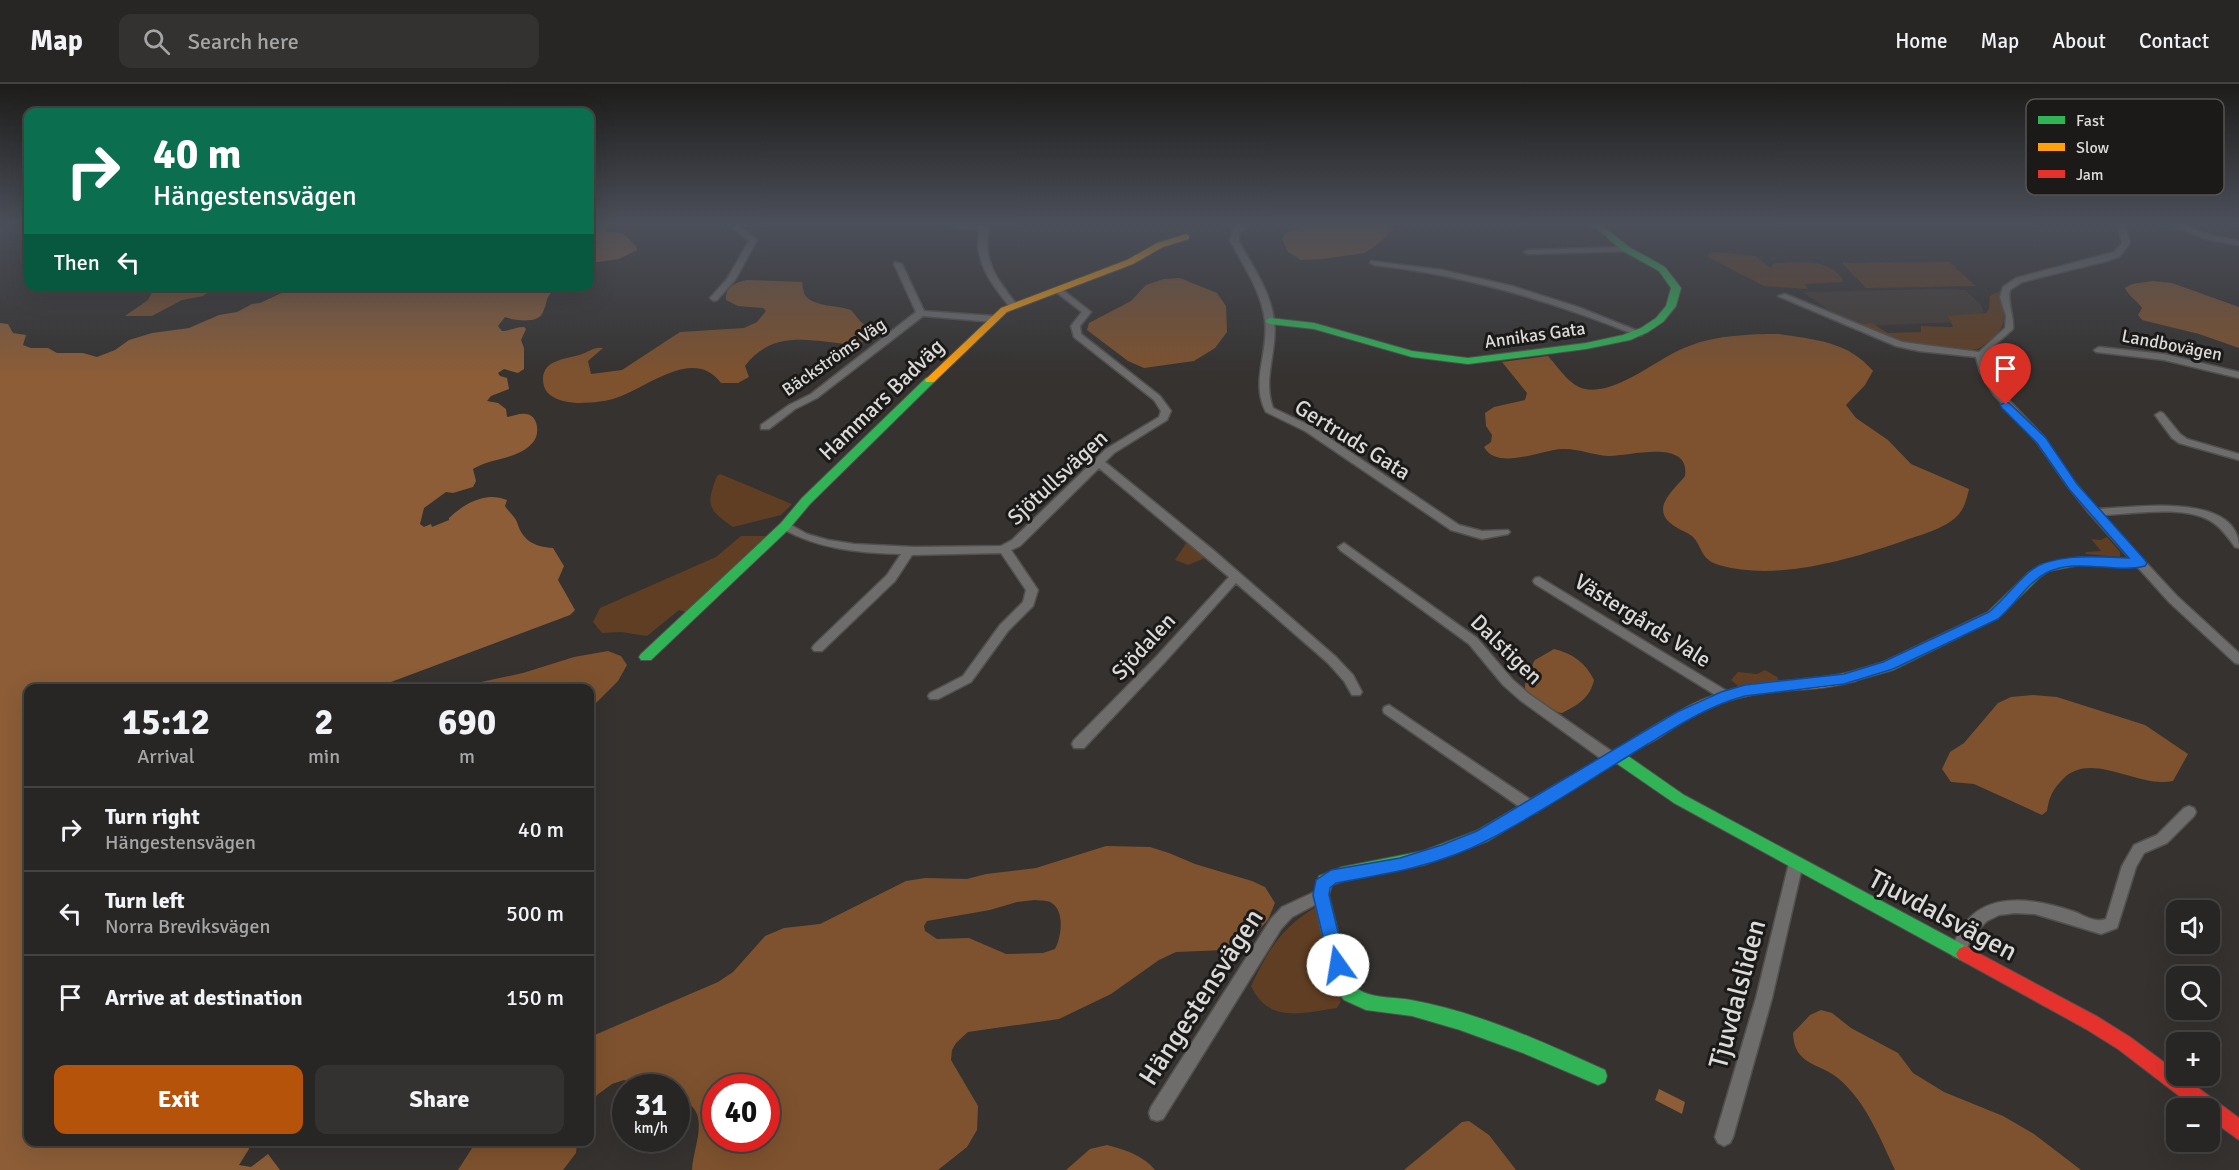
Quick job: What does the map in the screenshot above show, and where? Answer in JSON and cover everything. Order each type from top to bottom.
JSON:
[{"type":"street","points":[[714,298],[735,273]]},
{"type":"street","points":[[902,273],[921,313],[994,319]]},
{"type":"street","points":[[989,273],[1013,305]]},
{"type":"street","name":"Hammars Badväg","points":[[646,657],[785,526],[806,501],[994,319],[1013,305],[1059,290],[1100,273]]},
{"type":"street","name":"Gertruds Gata","points":[[1250,273],[1262,295],[1270,321],[1264,369],[1266,405],[1272,413],[1294,420],[1309,429],[1455,528],[1482,535],[1504,532]]},
{"type":"street","points":[[1440,273],[1495,284],[1639,333]]},
{"type":"street","name":"Annikas Gata","points":[[1270,321],[1318,326],[1420,357],[1454,362],[1606,343],[1639,333],[1657,321],[1675,298],[1676,288],[1665,273]]},
{"type":"street","points":[[1981,355],[2009,329],[2010,316],[2004,297],[2009,285],[2019,280],[2049,273]]},
{"type":"street","name":"Sjötullsvägen","points":[[785,526],[792,532],[823,542],[869,549],[1005,549],[1016,543],[1120,443],[1159,422],[1167,415],[1157,398],[1077,335],[1075,326],[1087,312],[1059,290]]},
{"type":"street","points":[[1782,296],[1899,344],[1918,349],[1961,351],[1981,355]]},
{"type":"street","name":"Bäckströms Väg","points":[[765,427],[792,407],[814,396],[921,313]]},
{"type":"street","name":"Landbovägen","points":[[2099,350],[2171,358],[2239,375]]},
{"type":"street","points":[[1981,355],[1982,365],[1996,393],[2042,441],[2073,487],[2181,608],[2239,660]]},
{"type":"street","points":[[2160,415],[2176,436],[2183,441],[2239,457]]},
{"type":"street","points":[[1098,462],[1236,576],[1332,660],[1349,678],[1356,692]]},
{"type":"street","points":[[2095,512],[2175,510],[2202,513],[2218,521],[2239,544]]},
{"type":"street","name":"Dalstigen","points":[[1344,547],[1473,641],[1488,655],[1506,681],[1521,694],[1615,757]]},
{"type":"street","points":[[934,696],[967,679],[1004,628],[1029,603],[1032,590],[1005,549]]},
{"type":"street","points":[[818,648],[891,578],[909,550]]},
{"type":"street","name":"Hängestensvägen","points":[[1157,1113],[1276,924],[1287,912],[1321,895],[1322,885],[1331,877],[1396,866],[1445,851],[1482,836],[1682,716],[1726,696],[1755,689],[1844,679],[1888,666],[1993,615],[2004,607],[2034,575],[2050,566],[2080,561],[2140,563]]},
{"type":"street","name":"Sjödalen","points":[[1079,744],[1160,660],[1236,576]]},
{"type":"street","name":"Västergårds Vale","points":[[1539,580],[1726,696]]},
{"type":"street","points":[[1389,710],[1532,808]]},
{"type":"street","name":"Tjuvdalsvägen","points":[[1615,757],[1664,790],[2109,1033],[2239,1130]]},
{"type":"street","points":[[1958,951],[1964,934],[1978,918],[1987,913],[2013,906],[2041,907],[2093,926],[2101,927],[2112,923],[2129,866],[2139,849],[2162,839],[2189,812]]},
{"type":"street","name":"Tjuvdalsliden","points":[[1724,1137],[1764,998],[1796,863]]},
{"type":"street","points":[[1321,895],[1343,988],[1352,998],[1410,1008],[1481,1029],[1511,1039],[1598,1076]]},
{"type":"shaded area","points":[[1738,273],[1836,273],[1843,280],[1842,282],[1804,284],[1808,289],[1764,286]]},
{"type":"shaded area","points":[[1851,273],[1961,273],[1976,286],[1866,288]]},
{"type":"shaded area","points":[[1180,278],[1217,293],[1226,306],[1227,332],[1215,348],[1194,361],[1144,368],[1128,361],[1087,330],[1089,323],[1131,301],[1146,285],[1164,279]]},
{"type":"shaded area","points":[[747,280],[802,282],[804,293],[809,299],[820,304],[851,310],[874,333],[865,341],[852,344],[799,340],[780,342],[761,350],[745,366],[749,377],[738,383],[721,383],[710,372],[697,368],[668,373],[626,394],[600,402],[564,401],[553,397],[545,389],[543,381],[547,367],[595,349],[603,348],[588,361],[591,374],[622,370],[680,332],[744,328],[757,322],[766,311],[763,308],[738,306],[726,300],[729,288]]},
{"type":"shaded area","points":[[2152,281],[2172,283],[2239,307],[2239,348],[2199,334],[2142,320],[2138,315],[2142,308],[2125,288],[2132,284]]},
{"type":"shaded area","points":[[1965,290],[1980,304],[1984,312],[1958,322],[1861,326],[1836,315],[1803,292]]},
{"type":"shaded area","points":[[152,291],[210,291],[203,296],[182,300],[152,316],[125,316],[148,300]]},
{"type":"shaded area","points":[[286,291],[553,291],[539,317],[524,320],[505,317],[498,326],[502,331],[521,327],[526,329],[521,340],[524,348],[524,369],[518,373],[504,369],[498,373],[507,378],[509,389],[491,396],[487,401],[498,403],[506,409],[507,417],[519,414],[530,415],[535,421],[536,438],[521,452],[473,469],[476,481],[473,487],[453,493],[446,492],[424,508],[420,524],[424,527],[431,524],[432,527],[449,520],[462,508],[476,500],[491,497],[507,500],[505,506],[516,520],[522,534],[535,544],[553,548],[564,566],[558,580],[575,610],[570,615],[386,684],[24,684],[24,1146],[249,1146],[239,1165],[251,1167],[268,1154],[280,1170],[0,1170],[0,323],[8,324],[13,333],[26,335],[23,345],[31,348],[48,348],[57,353],[83,353],[97,357],[115,350],[129,340],[152,333],[189,328],[219,315],[237,312],[252,304],[260,303]]},
{"type":"shaded area","points":[[2000,291],[2004,321],[2000,331],[1978,349],[1968,350],[1892,341],[1881,337],[1862,324],[1872,323],[1888,333],[1921,332],[1921,326],[1953,327],[1948,316],[1986,313],[1989,309],[1990,296]]},
{"type":"shaded area","points":[[1779,334],[1830,343],[1853,353],[1873,371],[1865,385],[1846,405],[1856,418],[1888,440],[1911,464],[1969,489],[1963,508],[1954,519],[1927,533],[1838,561],[1789,570],[1741,570],[1719,565],[1708,559],[1692,536],[1671,524],[1664,516],[1664,504],[1667,498],[1685,476],[1684,464],[1678,457],[1655,452],[1608,456],[1562,449],[1520,457],[1499,458],[1490,454],[1484,447],[1491,442],[1492,435],[1486,426],[1485,413],[1494,407],[1525,400],[1527,393],[1502,362],[1548,356],[1574,384],[1585,389],[1598,389],[1624,381],[1677,351],[1700,342],[1734,336]]},
{"type":"shaded area","points":[[720,474],[792,504],[781,515],[733,527],[718,516],[711,506],[711,494],[717,476]]},
{"type":"shaded area","points":[[741,536],[769,536],[689,613],[679,610],[647,636],[621,632],[602,633],[593,622],[600,608],[716,557]]},
{"type":"shaded area","points":[[2107,537],[2120,552],[2120,557],[2085,554],[2101,551],[2091,539],[2101,540]]},
{"type":"shaded area","points":[[1187,542],[1205,558],[1188,565],[1175,560]]},
{"type":"shaded area","points":[[1554,649],[1578,660],[1594,680],[1590,692],[1573,707],[1562,713],[1534,699],[1525,686],[1535,660]]},
{"type":"shaded area","points":[[608,651],[621,656],[627,665],[618,681],[594,705],[594,684],[472,684],[523,673],[574,657]]},
{"type":"shaded area","points":[[1765,670],[1777,677],[1779,681],[1739,687],[1731,680],[1738,672],[1757,674]]},
{"type":"shaded area","points":[[2033,695],[2057,697],[2145,725],[2188,754],[2173,781],[2145,780],[2101,769],[2088,768],[2075,771],[2057,786],[2050,797],[2047,811],[2042,815],[1974,784],[1951,782],[1942,769],[1950,752],[1964,743],[1998,703],[2011,697]]},
{"type":"shaded area","points":[[1106,846],[1150,847],[1195,864],[1252,881],[1265,887],[1275,903],[1268,920],[1252,937],[1240,944],[1225,950],[1176,952],[1159,960],[1111,994],[1059,1019],[968,1032],[956,1043],[952,1050],[951,1060],[978,1106],[977,1130],[967,1147],[938,1170],[692,1170],[699,1128],[695,1110],[690,1106],[690,1074],[612,1074],[612,1084],[597,1095],[594,1100],[594,1035],[718,982],[733,972],[765,936],[784,928],[820,924],[906,881],[925,878],[967,879],[986,874],[1036,868]],"holes":[[[1035,900],[1050,902],[1058,911],[1061,924],[1055,949],[1043,953],[1006,954],[969,938],[937,939],[925,931],[924,926],[927,921],[990,910],[1017,902]]]},
{"type":"shaded area","points":[[1319,905],[1341,1001],[1337,1008],[1299,1013],[1277,1011],[1258,998],[1251,986],[1264,960],[1286,930]]},
{"type":"shaded area","points":[[1821,1010],[1832,1013],[1851,1028],[1898,1053],[1913,1073],[1944,1092],[2003,1116],[2034,1134],[2081,1170],[1895,1170],[1865,1109],[1849,1088],[1831,1073],[1803,1058],[1794,1044],[1793,1033],[1810,1015]]},
{"type":"shaded area","points":[[1659,1089],[1685,1102],[1682,1114],[1655,1100]]},
{"type":"shaded area","points":[[1469,1121],[1489,1135],[1516,1170],[1404,1170],[1462,1122]]},
{"type":"shaded area","points":[[1107,1145],[1133,1154],[1155,1170],[1066,1170],[1090,1149]]},
{"type":"shaded area","points":[[473,1146],[577,1146],[576,1153],[563,1170],[458,1170]]},
{"type":"traffic: fast","points":[[1270,321],[1314,326],[1430,358],[1468,361],[1586,346],[1645,330],[1660,320],[1671,306],[1676,288],[1665,273]]},
{"type":"traffic: fast","points":[[646,657],[785,526],[806,501],[930,380]]},
{"type":"traffic: fast","points":[[1851,677],[1888,666],[1993,615],[2034,575],[2045,568],[2080,561],[2140,563]]},
{"type":"traffic: fast","points":[[1598,1076],[1460,1021],[1412,1008],[1366,1002],[1350,995],[1343,988],[1321,895],[1325,881],[1342,874],[1424,858],[1482,836],[1637,743]]},
{"type":"traffic: fast","points":[[1617,756],[1679,799],[1965,954]]},
{"type":"traffic: slow","points":[[930,380],[1004,310],[1102,273]]},
{"type":"traffic: slow","points":[[1637,743],[1702,705],[1731,694],[1851,677]]},
{"type":"traffic: jam","points":[[1965,954],[2092,1023],[2124,1043],[2239,1130]]},
{"type":"route","points":[[1338,965],[1321,895],[1322,885],[1331,877],[1400,864],[1445,851],[1482,836],[1707,703],[1745,691],[1844,679],[1888,666],[1993,615],[2042,569],[2080,561],[2140,563],[2073,487],[2042,441],[2006,405]]}]
